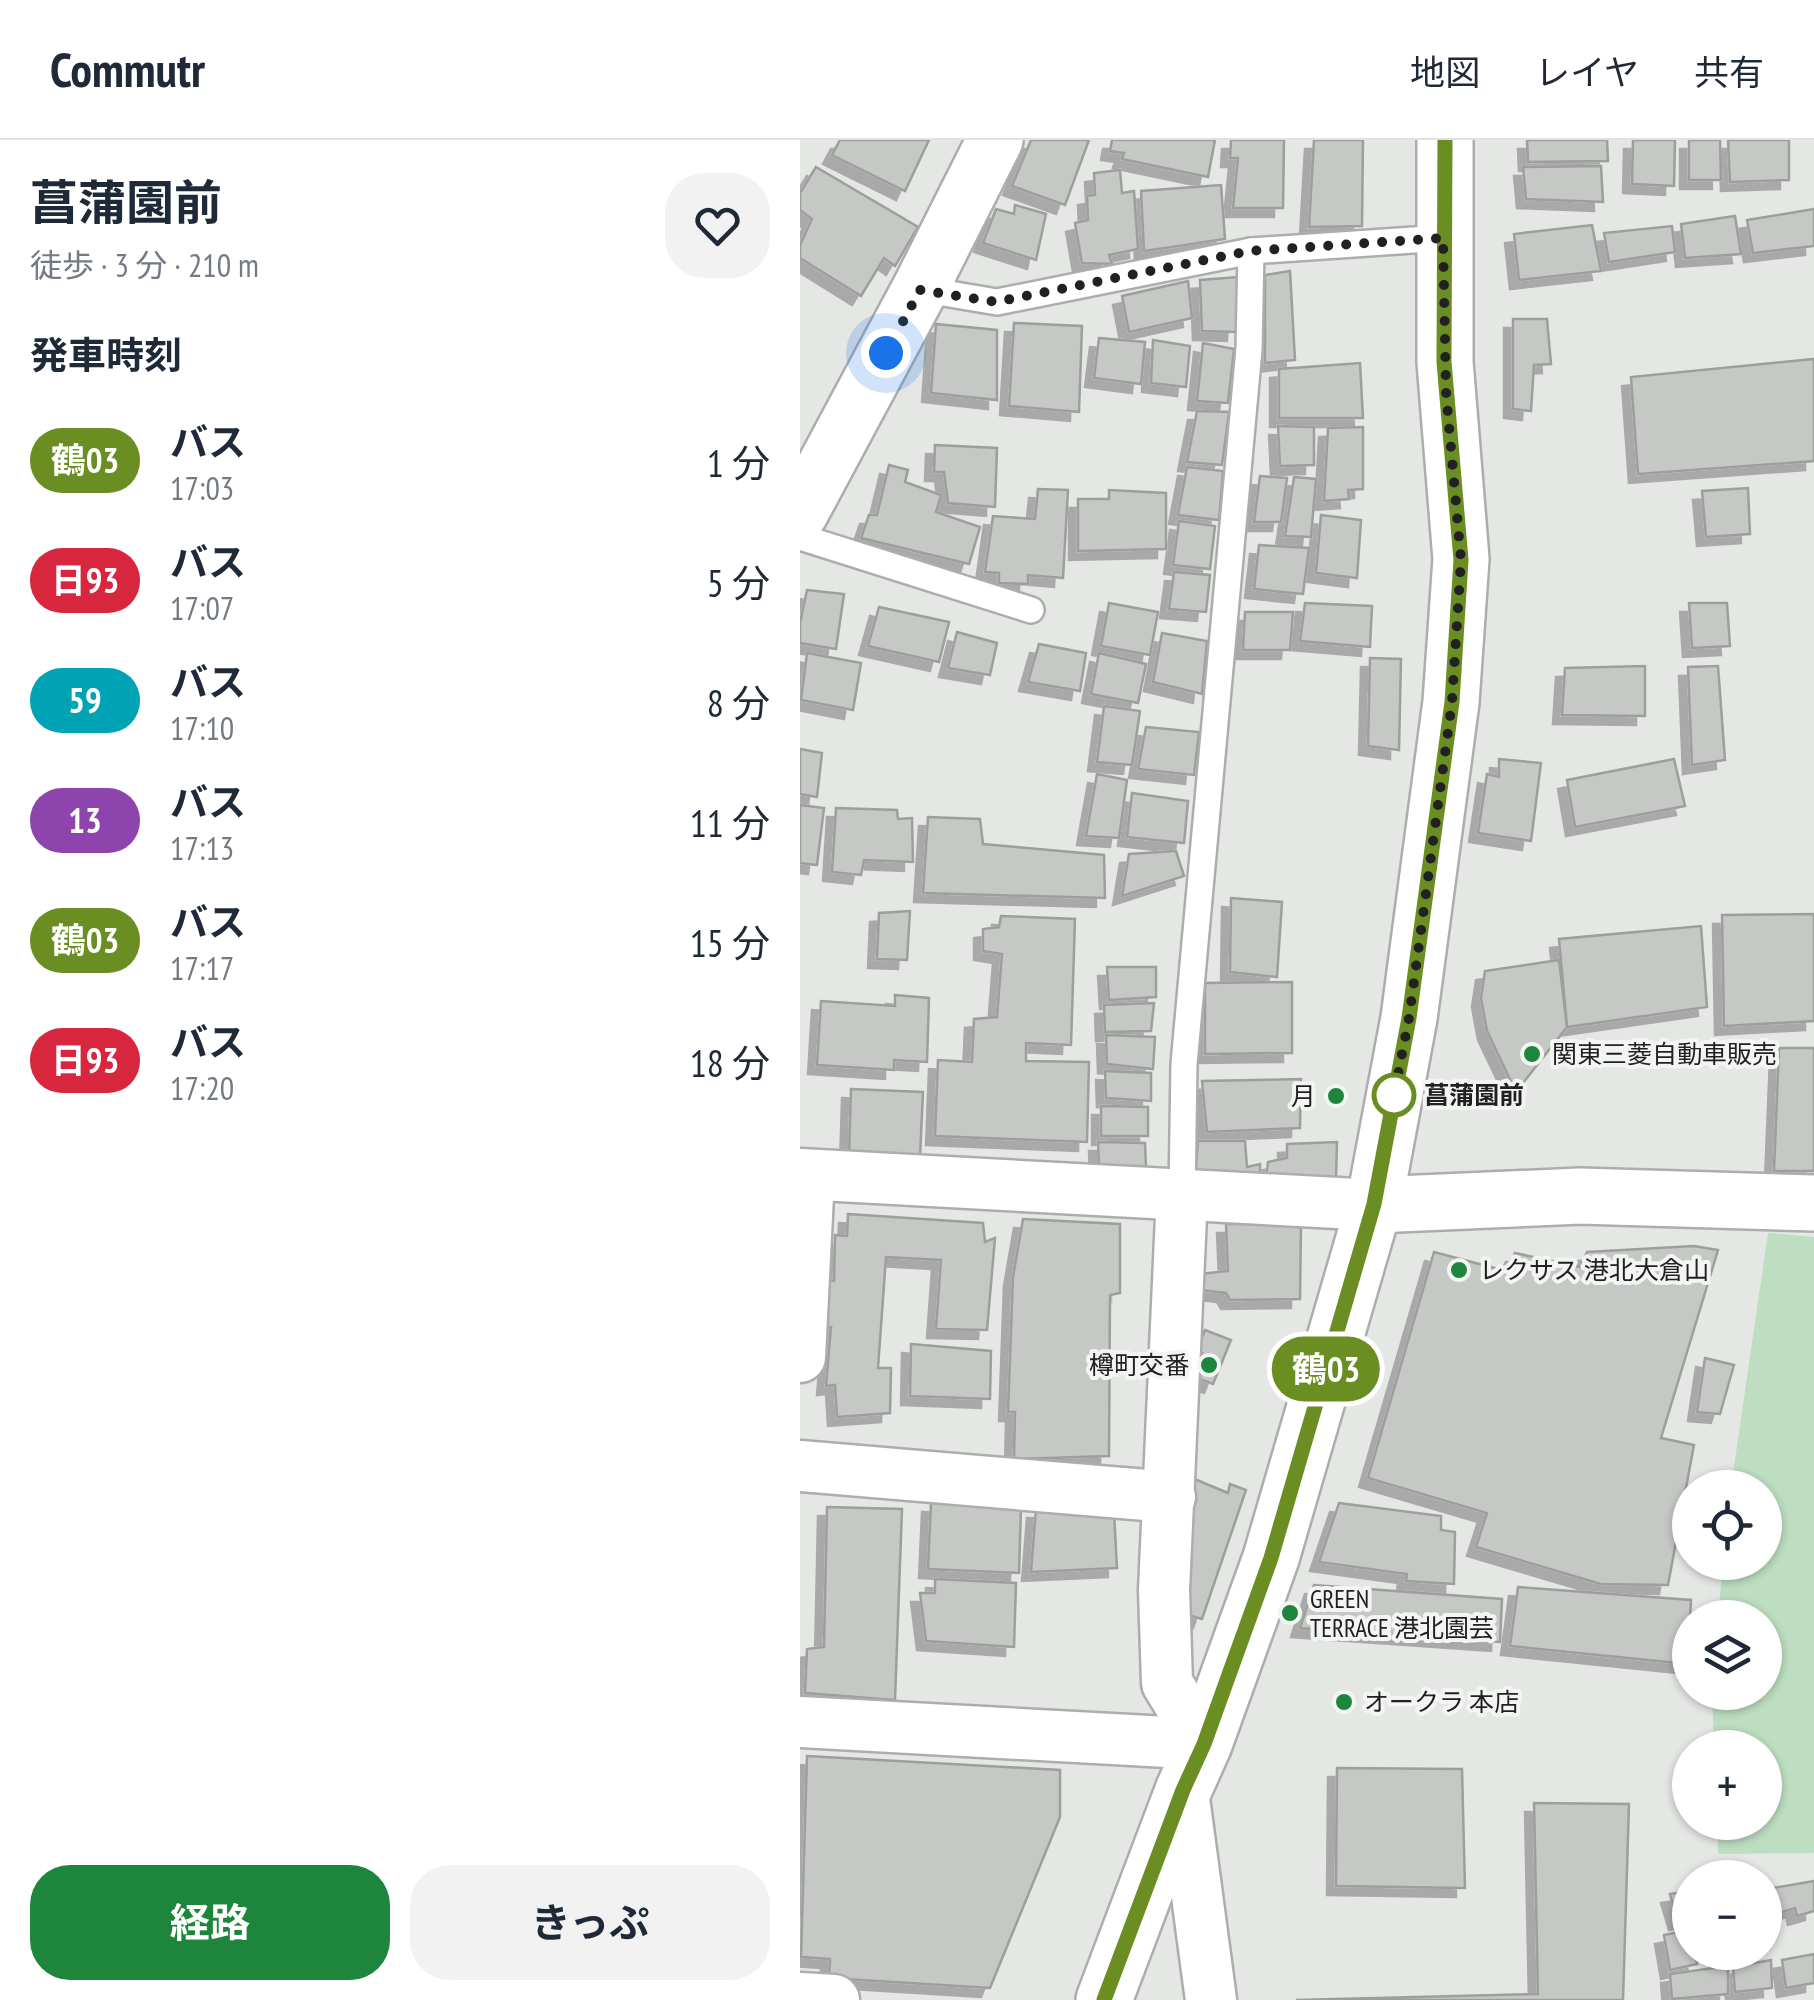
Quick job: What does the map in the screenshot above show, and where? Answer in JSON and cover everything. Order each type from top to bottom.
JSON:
[{"type":"main road","points":[[800,513],[920,290],[995,140]]},
{"type":"main road","points":[[1104,2000],[1271,1558],[1374,1204],[1409,1018],[1452,702],[1461,560],[1446,392],[1445,140]]},
{"type":"main road","points":[[1374,1204],[1580,1196],[1814,1203]]},
{"type":"street","points":[[800,1358],[805,1174],[1374,1204]]},
{"type":"street","points":[[1182,1194],[1164,1590],[1167,1683],[1193,1767],[1211,2000]]},
{"type":"street","points":[[800,1466],[1170,1497]]},
{"type":"street","points":[[800,1722],[1193,1767]]},
{"type":"street","points":[[800,1998],[834,2000]]},
{"type":"lane","points":[[920,290],[996,302],[1250,251],[1443,238]]},
{"type":"lane","points":[[1182,1194],[1184,1064],[1248,369],[1250,251]]},
{"type":"lane","points":[[800,537],[1030,610]]},
{"type":"green space","points":[[1768,1233],[1814,1237],[1814,1853],[1718,1854],[1718,1840],[1782,1840],[1782,1730],[1713,1730],[1713,1710],[1782,1710],[1782,1600],[1720,1600],[1721,1580],[1782,1580],[1782,1470],[1733,1470]]},
{"type":"building","points":[[840,140],[929,140],[905,191],[832,155]]},
{"type":"building","points":[[1031,140],[1089,140],[1065,205],[1012,186]]},
{"type":"building","points":[[1112,140],[1215,140],[1208,177],[1122,159],[1124,153],[1110,151]]},
{"type":"building","points":[[1231,140],[1284,140],[1283,208],[1233,208],[1238,158],[1230,158]]},
{"type":"building","points":[[1314,140],[1363,140],[1362,226],[1309,227]]},
{"type":"building","points":[[1527,140],[1607,140],[1608,161],[1528,162]]},
{"type":"building","points":[[1633,140],[1675,140],[1674,186],[1632,184]]},
{"type":"building","points":[[1689,140],[1720,140],[1721,180],[1689,180]]},
{"type":"building","points":[[1728,140],[1789,140],[1789,180],[1730,182]]},
{"type":"building","points":[[1601,166],[1603,202],[1526,199],[1523,167]]},
{"type":"building","points":[[816,167],[918,227],[895,266],[884,258],[861,296],[800,258],[800,245],[812,219],[800,210],[800,193]]},
{"type":"building","points":[[1120,170],[1122,193],[1134,191],[1138,249],[1109,255],[1112,264],[1082,263],[1075,223],[1088,220],[1087,196],[1095,195],[1094,173]]},
{"type":"building","points":[[1221,185],[1225,239],[1144,251],[1141,191]]},
{"type":"building","points":[[1015,205],[1046,214],[1036,260],[983,243],[996,209],[1014,214]]},
{"type":"building","points":[[1814,209],[1814,246],[1753,253],[1747,220]]},
{"type":"building","points":[[1735,216],[1741,254],[1685,258],[1681,224]]},
{"type":"building","points":[[1592,225],[1601,271],[1519,280],[1514,234]]},
{"type":"building","points":[[1672,226],[1675,252],[1609,262],[1604,233]]},
{"type":"building","points":[[1290,271],[1295,360],[1265,363],[1265,275]]},
{"type":"building","points":[[1238,277],[1236,332],[1202,331],[1200,280]]},
{"type":"building","points":[[1188,281],[1192,318],[1129,332],[1122,296]]},
{"type":"building","points":[[1513,319],[1547,319],[1551,364],[1534,365],[1531,411],[1513,409]]},
{"type":"building","points":[[1014,323],[1082,326],[1079,412],[1009,406]]},
{"type":"building","points":[[936,324],[997,330],[997,400],[931,393]]},
{"type":"building","points":[[1099,338],[1145,342],[1141,384],[1094,378]]},
{"type":"building","points":[[1153,340],[1190,346],[1186,387],[1151,383]]},
{"type":"building","points":[[1203,343],[1234,349],[1228,403],[1197,401]]},
{"type":"building","points":[[1814,359],[1814,461],[1638,474],[1631,377]]},
{"type":"building","points":[[1360,363],[1363,418],[1279,418],[1279,369]]},
{"type":"building","points":[[1197,411],[1229,412],[1222,465],[1187,462]]},
{"type":"building","points":[[1278,426],[1314,427],[1314,465],[1280,466]]},
{"type":"building","points":[[1363,427],[1363,489],[1348,490],[1349,499],[1324,501],[1328,428]]},
{"type":"building","points":[[935,445],[997,448],[995,507],[948,503],[944,472],[934,472]]},
{"type":"building","points":[[889,465],[908,470],[905,482],[941,495],[936,512],[980,527],[969,564],[861,538],[869,515],[877,515]]},
{"type":"building","points":[[1187,467],[1223,471],[1219,520],[1178,515]]},
{"type":"building","points":[[1260,476],[1287,478],[1281,522],[1254,522]]},
{"type":"building","points":[[1294,477],[1316,479],[1311,537],[1285,536]]},
{"type":"building","points":[[1748,488],[1750,534],[1706,537],[1702,491]]},
{"type":"building","points":[[1038,489],[1068,490],[1063,578],[1028,575],[1028,584],[999,583],[999,573],[985,572],[993,516],[1035,519]]},
{"type":"building","points":[[1109,490],[1166,493],[1166,549],[1078,551],[1078,499],[1109,499]]},
{"type":"building","points":[[1321,515],[1361,520],[1357,578],[1316,573]]},
{"type":"building","points":[[1179,521],[1215,526],[1210,569],[1173,565]]},
{"type":"building","points":[[1259,545],[1309,548],[1303,594],[1254,589]]},
{"type":"building","points":[[1174,572],[1210,575],[1206,612],[1169,609]]},
{"type":"building","points":[[807,590],[844,594],[836,649],[800,643]]},
{"type":"building","points":[[1109,603],[1158,612],[1150,655],[1101,646]]},
{"type":"building","points":[[1305,603],[1372,606],[1370,647],[1300,641]]},
{"type":"building","points":[[1689,603],[1727,603],[1730,646],[1692,648]]},
{"type":"building","points":[[879,607],[949,622],[939,662],[868,646]]},
{"type":"building","points":[[1245,612],[1293,612],[1290,650],[1243,650]]},
{"type":"building","points":[[957,632],[997,643],[990,675],[948,668]]},
{"type":"building","points":[[1162,633],[1207,641],[1202,694],[1153,682]]},
{"type":"building","points":[[1039,644],[1086,653],[1080,691],[1028,682]]},
{"type":"building","points":[[807,653],[861,663],[853,710],[801,700]]},
{"type":"building","points":[[1099,653],[1146,664],[1138,703],[1091,694]]},
{"type":"building","points":[[1370,658],[1401,659],[1399,750],[1368,746]]},
{"type":"building","points":[[1645,666],[1645,716],[1562,715],[1565,668]]},
{"type":"building","points":[[1718,666],[1725,760],[1692,765],[1688,667]]},
{"type":"building","points":[[1104,706],[1140,711],[1132,765],[1097,762]]},
{"type":"building","points":[[1146,727],[1199,732],[1194,775],[1138,769]]},
{"type":"building","points":[[800,749],[822,753],[817,797],[800,794]]},
{"type":"building","points":[[1499,759],[1541,763],[1531,841],[1478,833],[1487,774],[1499,777]]},
{"type":"building","points":[[1674,759],[1685,806],[1575,827],[1567,780]]},
{"type":"building","points":[[1097,774],[1127,780],[1119,838],[1086,836]]},
{"type":"building","points":[[1132,793],[1188,801],[1184,843],[1127,837]]},
{"type":"building","points":[[800,805],[824,808],[817,865],[800,863]]},
{"type":"building","points":[[836,808],[897,810],[898,819],[912,818],[913,862],[864,860],[861,875],[832,872]]},
{"type":"building","points":[[928,817],[980,819],[983,844],[1104,855],[1105,898],[923,893]]},
{"type":"building","points":[[1176,851],[1184,876],[1122,896],[1129,854]]},
{"type":"building","points":[[1231,898],[1282,902],[1277,977],[1230,972]]},
{"type":"building","points":[[910,911],[907,960],[877,959],[879,913]]},
{"type":"building","points":[[1814,914],[1814,1021],[1724,1026],[1722,915]]},
{"type":"building","points":[[1001,916],[1075,919],[1071,1045],[1026,1043],[1026,1061],[1089,1062],[1087,1142],[935,1136],[938,1060],[972,1062],[974,1019],[997,1017],[1002,954],[983,951],[983,929],[999,927]]},
{"type":"building","points":[[1701,926],[1707,1007],[1567,1027],[1559,939]]},
{"type":"building","points":[[1559,960],[1567,1027],[1516,1092],[1487,1031],[1481,998],[1485,971]]},
{"type":"building","points":[[1107,967],[1156,967],[1156,997],[1109,1000]]},
{"type":"building","points":[[1292,982],[1292,1053],[1205,1054],[1205,983]]},
{"type":"building","points":[[895,995],[929,998],[927,1062],[894,1060],[894,1070],[817,1065],[821,1001],[895,1006]]},
{"type":"building","points":[[1154,1003],[1151,1031],[1105,1032],[1104,1005]]},
{"type":"building","points":[[1106,1035],[1155,1037],[1153,1069],[1107,1064]]},
{"type":"building","points":[[1779,1048],[1814,1048],[1814,1171],[1774,1171]]},
{"type":"building","points":[[1105,1071],[1151,1073],[1151,1101],[1106,1098]]},
{"type":"building","points":[[1301,1079],[1300,1128],[1207,1132],[1202,1081]]},
{"type":"building","points":[[851,1089],[923,1092],[920,1158],[849,1155]]},
{"type":"building","points":[[1101,1106],[1148,1107],[1148,1136],[1101,1136]]},
{"type":"building","points":[[1198,1141],[1245,1141],[1247,1167],[1260,1164],[1260,1180],[1195,1179]]},
{"type":"building","points":[[1098,1142],[1145,1143],[1146,1167],[1099,1167]]},
{"type":"building","points":[[1337,1142],[1336,1179],[1266,1179],[1268,1162],[1287,1158],[1287,1144]]},
{"type":"building","points":[[848,1214],[983,1223],[985,1242],[995,1238],[987,1330],[936,1329],[941,1260],[886,1257],[878,1368],[891,1368],[890,1413],[837,1417],[835,1385],[826,1386],[831,1327],[820,1330],[826,1281],[834,1281],[835,1235],[847,1236]]},
{"type":"building","points":[[1023,1219],[1120,1224],[1120,1293],[1110,1295],[1109,1456],[1014,1459],[1015,1412],[1008,1412],[1013,1277]]},
{"type":"building","points":[[1226,1224],[1301,1224],[1300,1299],[1230,1300],[1226,1293],[1190,1289],[1191,1275],[1228,1271]]},
{"type":"building","points":[[1694,1246],[1718,1250],[1661,1438],[1694,1445],[1689,1470],[1672,1470],[1672,1563],[1668,1585],[1601,1584],[1476,1547],[1487,1513],[1368,1478],[1434,1252],[1506,1271],[1515,1253],[1580,1267],[1587,1252]]},
{"type":"building","name":"樽町交番","points":[[1205,1330],[1231,1340],[1213,1384],[1192,1376],[1202,1353],[1196,1351]]},
{"type":"building","points":[[911,1344],[991,1351],[990,1399],[910,1396]]},
{"type":"building","points":[[1705,1358],[1734,1365],[1720,1414],[1697,1412]]},
{"type":"building","points":[[1192,1478],[1228,1493],[1230,1484],[1246,1490],[1202,1619],[1177,1612]]},
{"type":"building","points":[[931,1503],[1021,1507],[1019,1573],[928,1569]]},
{"type":"building","points":[[1339,1503],[1441,1516],[1441,1530],[1455,1532],[1454,1584],[1406,1581],[1407,1574],[1319,1562]]},
{"type":"building","points":[[827,1507],[902,1509],[895,1700],[805,1693],[807,1649],[824,1647]]},
{"type":"building","points":[[1036,1509],[1114,1512],[1117,1568],[1031,1572]]},
{"type":"building","points":[[935,1579],[1016,1583],[1014,1647],[926,1641],[920,1593],[935,1593]]},
{"type":"building","points":[[1314,1585],[1502,1599],[1500,1642],[1300,1628]]},
{"type":"building","points":[[1518,1587],[1691,1600],[1672,1600],[1672,1662],[1510,1646]]},
{"type":"building","points":[[807,1756],[1060,1770],[1060,1817],[990,1988],[829,1978],[830,1959],[801,1957]]},
{"type":"building","points":[[1337,1768],[1462,1769],[1465,1888],[1336,1886]]},
{"type":"building","points":[[1534,1803],[1629,1804],[1623,2000],[1296,2000],[1538,1994]]},
{"type":"building","points":[[1814,1881],[1814,1911],[1797,1916],[1795,1908],[1782,1912],[1782,1886]]},
{"type":"building","points":[[1672,1933],[1670,1970],[1664,1935]]},
{"type":"building","points":[[1814,1954],[1814,1983],[1786,1988],[1782,1960]]},
{"type":"building","points":[[1728,1970],[1728,1994],[1672,1999],[1670,1974]]},
{"type":"building","points":[[1733,1970],[1771,1970],[1772,1988],[1735,1992]]},
{"type":"bus line","name":"鶴03","points":[[1104,2000],[1204,1744],[1271,1558],[1374,1204],[1409,1018],[1452,702],[1461,560],[1444,362],[1445,140]]},
{"type":"place","name":"関東三菱自動車販売","points":[[1532,1054]]},
{"type":"place","name":"菖蒲園前","points":[[1394,1095]]},
{"type":"place","name":"月","points":[[1336,1096]]},
{"type":"place","name":"レクサス 港北大倉山","points":[[1459,1270]]},
{"type":"place","name":"樽町交番","points":[[1209,1365]]},
{"type":"place","name":"GREEN TERRACE 港北園芸","points":[[1290,1613]]},
{"type":"place","name":"オークラ 本店","points":[[1344,1702]]},
{"type":"route","points":[[886,353],[920,290],[996,302],[1250,251],[1443,238],[1446,392],[1461,560],[1452,702],[1409,1018],[1394,1095]]}]
